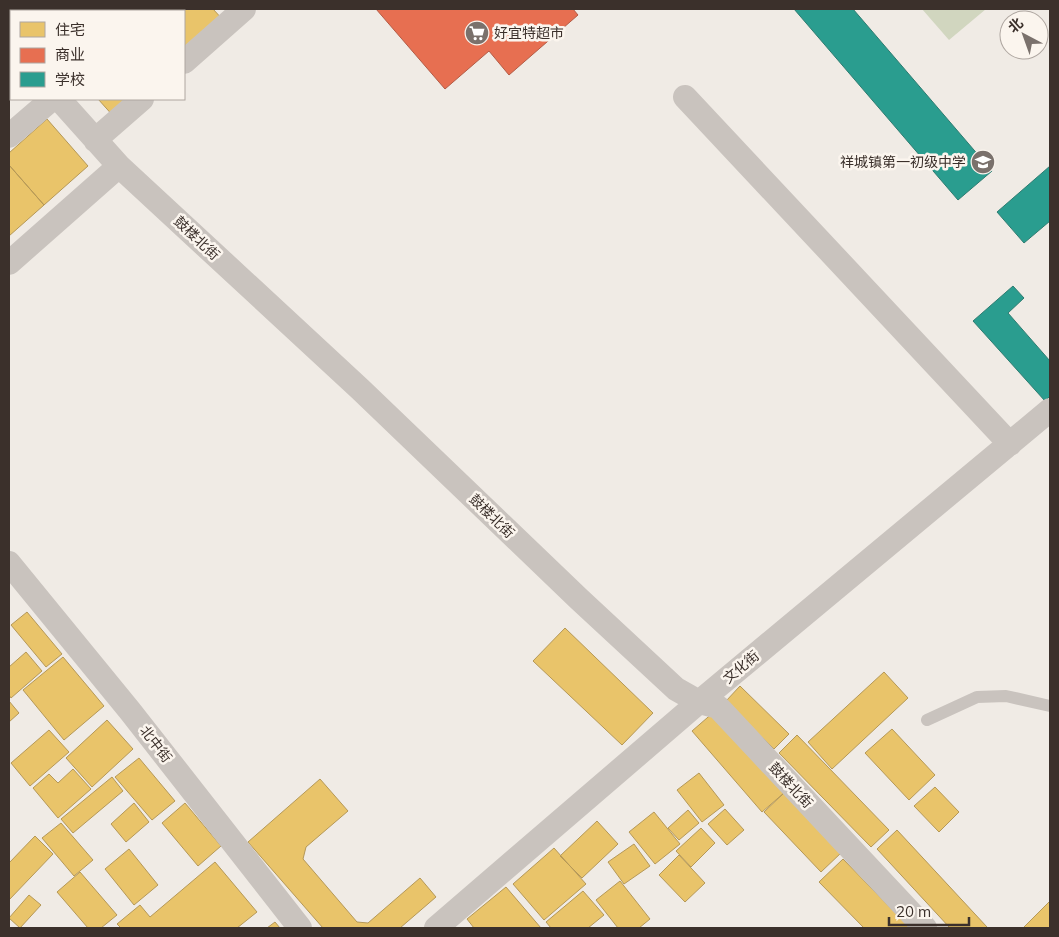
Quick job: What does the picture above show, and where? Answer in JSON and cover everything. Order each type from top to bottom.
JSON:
[{"type":"street","points":[[185,61],[244,9]]},
{"type":"street","points":[[685,97],[1010,444]]},
{"type":"street","points":[[9,136],[51,100]]},
{"type":"street","name":"鼓楼北街","points":[[60,100],[119,166],[360,390],[676,689],[709,705],[925,928]]},
{"type":"street","points":[[95,140],[141,100]]},
{"type":"street","points":[[9,263],[119,166]]},
{"type":"street","name":"文化街","points":[[436,928],[709,705],[1010,444],[1046,422]]},
{"type":"street","name":"北中街","points":[[9,564],[130,711],[300,928]]},
{"type":"lane","points":[[926,720],[977,697],[1006,696],[1050,706]]},
{"type":"green space","points":[[922,9],[986,9],[949,40]]},
{"type":"building: 住宅","points":[[75,9],[126,9],[124,10]]},
{"type":"building: 住宅","points":[[213,9],[224,21],[185,56],[185,10],[166,10]]},
{"type":"building: 住宅","points":[[99,100],[136,100],[115,118]]},
{"type":"building: 住宅","points":[[47,119],[88,166],[44,205],[9,165],[9,153]]},
{"type":"building: 住宅","points":[[9,165],[44,205],[9,236]]},
{"type":"building: 住宅","points":[[27,612],[62,654],[46,667],[11,625]]},
{"type":"building: 住宅","points":[[565,628],[653,713],[622,745],[533,661]]},
{"type":"building: 住宅","points":[[26,652],[42,671],[11,698],[9,695],[9,667]]},
{"type":"building: 住宅","points":[[63,657],[104,706],[64,740],[23,690]]},
{"type":"building: 住宅","points":[[884,672],[908,698],[832,769],[808,742]]},
{"type":"building: 住宅","points":[[740,686],[789,734],[774,749],[726,701]]},
{"type":"building: 住宅","points":[[9,701],[19,713],[9,722]]},
{"type":"building: 住宅","points":[[715,711],[785,792],[762,812],[692,731]]},
{"type":"building: 住宅","points":[[107,720],[133,749],[92,787],[66,758]]},
{"type":"building: 住宅","points":[[892,729],[935,775],[909,800],[865,753]]},
{"type":"building: 住宅","points":[[49,730],[69,752],[30,786],[11,763]]},
{"type":"building: 住宅","points":[[797,735],[889,830],[871,847],[779,753]]},
{"type":"building: 住宅","points":[[139,758],[175,801],[152,820],[115,777]]},
{"type":"building: 住宅","points":[[73,769],[91,789],[58,818],[33,788],[49,774],[58,783]]},
{"type":"building: 住宅","points":[[699,773],[724,805],[702,822],[677,790]]},
{"type":"building: 住宅","points":[[112,777],[123,791],[73,833],[61,819]]},
{"type":"building: 住宅","points":[[320,779],[348,811],[306,847],[303,859],[357,922],[368,923],[420,878],[436,897],[400,928],[323,928],[248,842]]},
{"type":"building: 住宅","points":[[935,787],[959,812],[939,832],[914,806]]},
{"type":"building: 住宅","points":[[785,792],[842,852],[821,872],[764,812]]},
{"type":"building: 住宅","points":[[134,803],[149,822],[126,842],[111,824]]},
{"type":"building: 住宅","points":[[185,803],[221,846],[198,866],[162,823]]},
{"type":"building: 住宅","points":[[725,809],[744,830],[727,845],[708,824]]},
{"type":"building: 住宅","points":[[688,810],[699,823],[679,840],[668,828]]},
{"type":"building: 住宅","points":[[654,812],[680,844],[655,864],[629,832]]},
{"type":"building: 住宅","points":[[597,821],[618,844],[582,878],[560,856]]},
{"type":"building: 住宅","points":[[61,823],[93,860],[74,876],[42,838]]},
{"type":"building: 住宅","points":[[701,828],[715,843],[691,867],[676,851]]},
{"type":"building: 住宅","points":[[897,830],[986,928],[950,928],[877,849]]},
{"type":"building: 住宅","points":[[35,836],[53,854],[9,900],[9,863]]},
{"type":"building: 住宅","points":[[634,844],[650,866],[624,884],[608,862]]},
{"type":"building: 住宅","points":[[554,848],[586,884],[544,920],[513,884]]},
{"type":"building: 住宅","points":[[129,849],[158,885],[134,905],[105,869]]},
{"type":"building: 住宅","points":[[679,855],[705,883],[685,902],[659,875]]},
{"type":"building: 住宅","points":[[843,859],[910,928],[864,928],[819,882]]},
{"type":"building: 住宅","points":[[215,862],[257,912],[237,928],[121,928],[117,924],[140,905],[150,917]]},
{"type":"building: 住宅","points":[[80,872],[117,915],[101,928],[88,928],[57,892]]},
{"type":"building: 住宅","points":[[620,881],[650,919],[639,928],[618,928],[596,900]]},
{"type":"building: 住宅","points":[[506,887],[541,928],[474,928],[467,919]]},
{"type":"building: 住宅","points":[[583,891],[604,915],[588,928],[551,928],[546,922]]},
{"type":"building: 住宅","points":[[29,895],[41,905],[20,928],[9,918]]},
{"type":"building: 住宅","points":[[1050,901],[1050,928],[1023,928]]},
{"type":"building: 住宅","points":[[275,922],[280,928],[267,928]]},
{"type":"building: 商业","name":"好宜特超市","points":[[376,9],[573,9],[578,15],[509,75],[489,51],[445,89]]},
{"type":"building: 学校","points":[[794,9],[853,9],[992,171],[958,200]]},
{"type":"building: 学校","points":[[1050,166],[1050,221],[1024,243],[997,212]]},
{"type":"building: 学校","points":[[1013,286],[1024,298],[1008,313],[1050,361],[1050,396],[1045,401],[973,321]]},
{"type":"place","name":"好宜特超市","points":[[477,33]]},
{"type":"place","name":"祥城镇第一初级中学","points":[[983,162]]}]
